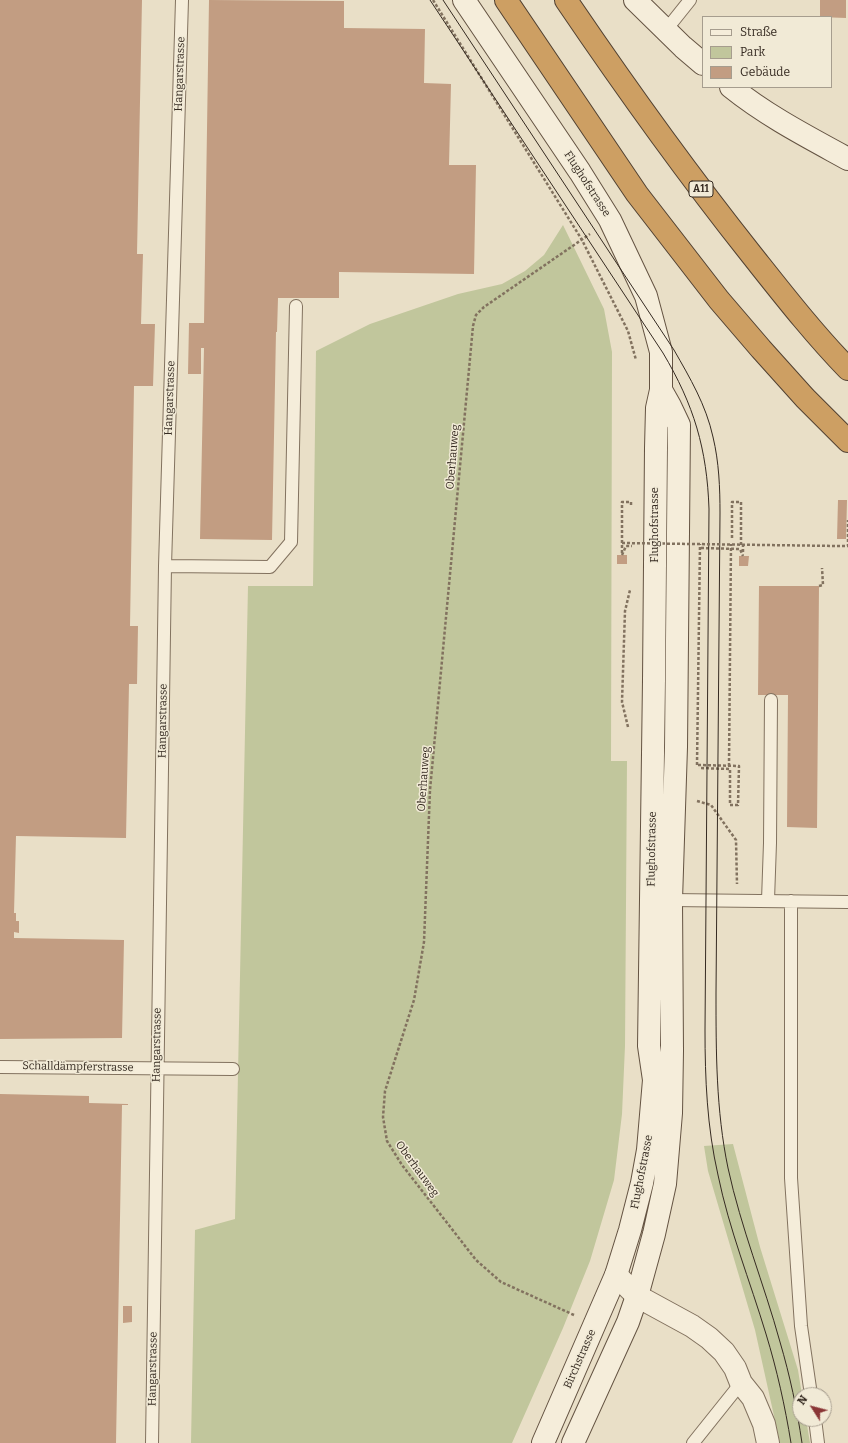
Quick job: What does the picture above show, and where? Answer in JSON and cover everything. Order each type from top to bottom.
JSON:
[{"type":"highway","points":[[506,0],[638,194],[714,294],[805,398],[848,441]]},
{"type":"highway","name":"A11","points":[[566,0],[667,143],[719,213],[779,289],[848,370]]},
{"type":"main road","name":"Flughofstrasse","points":[[464,0],[580,172],[610,220],[646,296],[661,352],[661,390],[657,408],[656,448],[649,1046],[654,1080],[648,1150],[630,1230],[616,1275]]},
{"type":"main road","points":[[636,0],[702,63]]},
{"type":"main road","points":[[732,88],[763,110],[848,158]]},
{"type":"main road","name":"Flughofstrasse","points":[[637,1296],[656,1227],[665,1184],[671,1113],[671,900],[676,747],[679,425],[661,390]]},
{"type":"main road","points":[[616,1275],[637,1296],[692,1326],[709,1338],[724,1352],[735,1368],[741,1384],[753,1398],[764,1424],[768,1443]]},
{"type":"main road","name":"Birchstrasse","points":[[543,1443],[616,1275]]},
{"type":"main road","points":[[573,1443],[622,1337],[637,1296]]},
{"type":"lane","name":"Hangarstrasse","points":[[152,1443],[165,566],[182,0]]},
{"type":"lane","points":[[666,30],[690,0]]},
{"type":"lane","points":[[165,566],[270,567],[291,542],[296,306]]},
{"type":"lane","points":[[768,900],[771,700]]},
{"type":"lane","points":[[671,900],[848,902]]},
{"type":"lane","points":[[791,901],[791,1178],[801,1326],[811,1387]]},
{"type":"lane","name":"Schalldämpferstrasse","points":[[0,1067],[233,1068]]},
{"type":"lane","points":[[692,1443],[741,1384]]},
{"type":"lane","points":[[816,1427],[818,1443]]},
{"type":"path","points":[[433,0],[582,240],[628,331],[638,365]]},
{"type":"path","name":"Oberhauweg","points":[[576,1316],[501,1282],[476,1260],[402,1165],[387,1141],[383,1117],[384,1091],[414,1000],[424,942],[430,790],[473,326],[476,315],[484,307],[610,220]]},
{"type":"path","points":[[622,555],[622,502],[631,502]]},
{"type":"path","points":[[732,538],[732,502],[741,502],[743,556]]},
{"type":"path","points":[[622,543],[848,546],[848,520]]},
{"type":"path","points":[[638,538],[638,546]]},
{"type":"path","points":[[693,768],[730,769],[730,805],[738,805],[738,766],[697,765],[700,544]]},
{"type":"path","points":[[728,766],[731,544]]},
{"type":"path","points":[[820,586],[822,584],[822,568]]},
{"type":"path","points":[[629,732],[622,702],[625,610],[631,583]]},
{"type":"path","points":[[694,800],[711,805],[736,840],[737,900]]},
{"type":"green space","points":[[563,225],[604,309],[612,352],[611,761],[627,761],[625,1046],[622,1114],[614,1180],[590,1261],[563,1328],[512,1443],[191,1443],[195,1230],[235,1219],[248,586],[313,586],[316,351],[370,324],[458,294],[502,284],[525,271],[544,255]]},
{"type":"green space","points":[[733,1144],[760,1247],[798,1370],[801,1387],[792,1387],[792,1427],[807,1427],[810,1443],[780,1443],[755,1330],[708,1171],[704,1146]]},
{"type":"building","points":[[0,0],[142,0],[137,254],[143,254],[141,324],[155,324],[153,386],[134,386],[130,626],[138,626],[137,684],[129,684],[126,838],[16,836],[14,913],[16,913],[16,921],[19,921],[19,933],[14,932],[14,938],[124,940],[122,1038],[0,1039]]},
{"type":"building","points":[[209,0],[344,1],[344,28],[425,29],[424,83],[451,84],[449,165],[476,165],[474,274],[339,272],[339,298],[278,298],[272,540],[200,539],[204,348],[201,348],[201,374],[188,374],[189,323],[204,323]]},
{"type":"building","points":[[820,0],[846,0],[846,18],[820,16]]},
{"type":"building","points":[[838,500],[847,500],[846,539],[837,539]]},
{"type":"building","points":[[617,555],[627,555],[627,564],[617,564]]},
{"type":"building","points":[[739,556],[749,556],[748,566],[739,566]]},
{"type":"building","points":[[759,586],[819,586],[817,828],[787,827],[788,695],[758,695]]},
{"type":"building","points":[[0,1094],[89,1096],[89,1103],[128,1104],[122,1105],[116,1443],[0,1443]]},
{"type":"building","points":[[123,1306],[132,1306],[132,1322],[123,1323]]},
{"type":"tram line","points":[[430,0],[663,353],[674,372],[691,409],[702,447],[708,487],[709,509],[705,1030],[707,1103],[714,1157],[723,1195],[734,1235],[770,1348],[791,1443]]},
{"type":"tram line","points":[[443,0],[674,350],[692,381],[702,403],[713,437],[718,465],[720,504],[716,993],[719,1103],[724,1146],[733,1190],[784,1355],[793,1392],[802,1443]]}]
